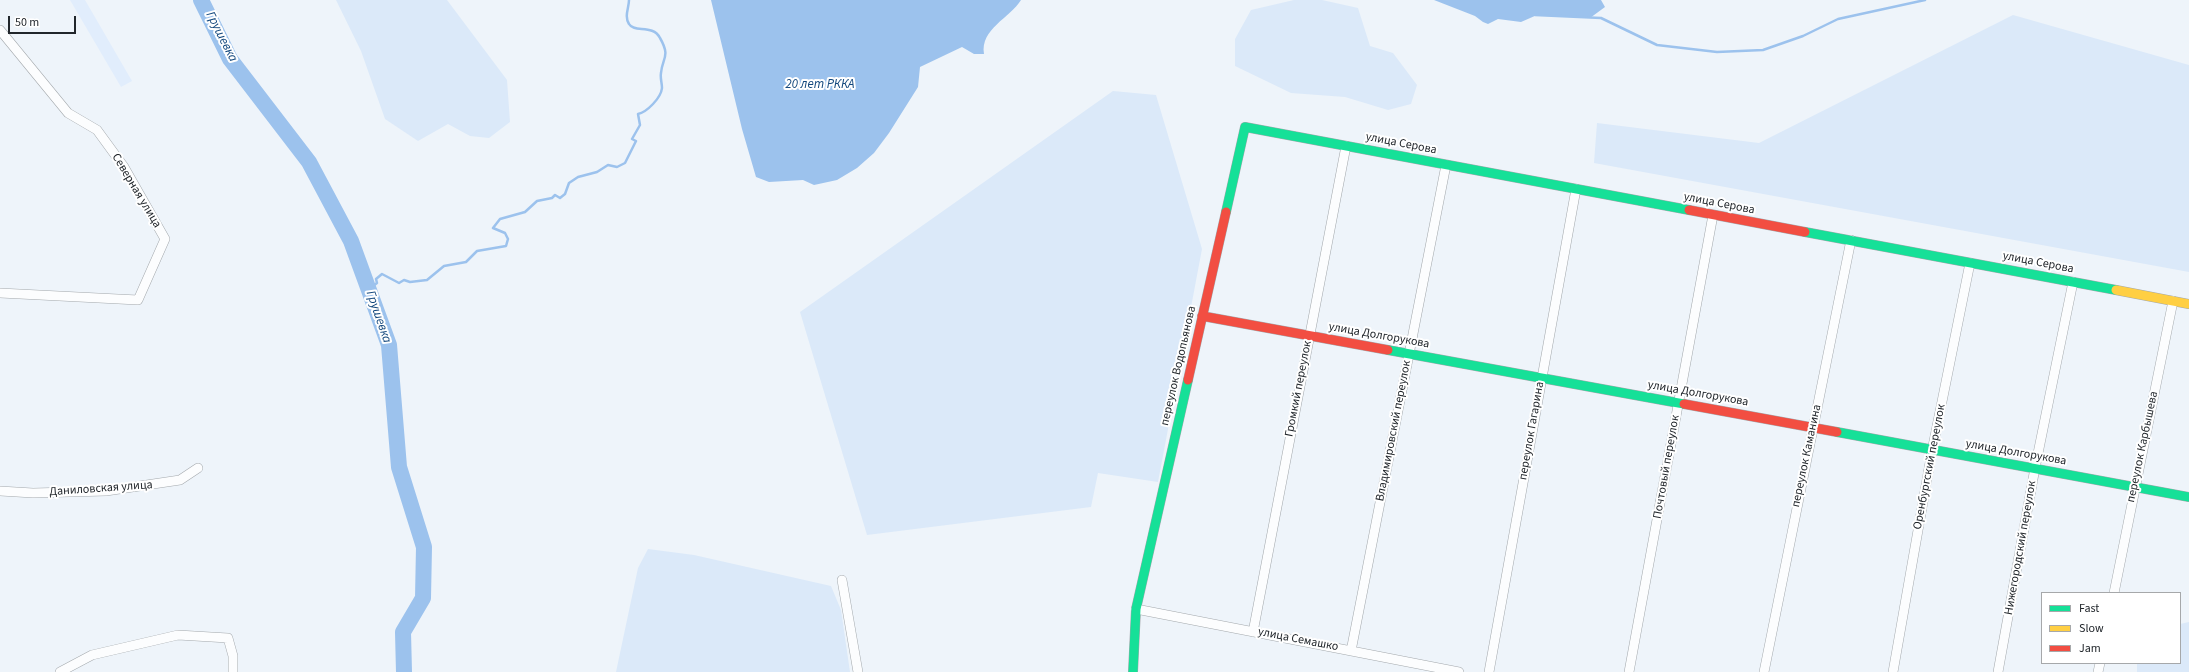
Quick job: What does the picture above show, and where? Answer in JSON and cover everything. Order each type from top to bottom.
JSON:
[{"type":"street","name":"Северная улица","points":[[0,30],[68,113],[97,130],[124,167],[165,239],[138,300],[0,293]]},
{"type":"street","name":"улица Серова","points":[[1245,127],[2189,304]]},
{"type":"street","name":"переулок Водопьянова","points":[[1133,672],[1136,609],[1245,127]]},
{"type":"street","name":"Громкий переулок","points":[[1253,632],[1308,335],[1346,146]]},
{"type":"street","name":"Владимировский переулок","points":[[1351,651],[1446,165]]},
{"type":"street","name":"переулок Гагарина","points":[[1489,672],[1576,189]]},
{"type":"street","name":"Почтовый переулок","points":[[1629,672],[1713,215]]},
{"type":"street","name":"переулок Каманина","points":[[1764,672],[1851,240]]},
{"type":"street","name":"Оренбургский переулок","points":[[1893,672],[1932,450],[1970,263]]},
{"type":"street","name":"Нижегородский переулок","points":[[1998,672],[2035,468],[2073,282]]},
{"type":"street","name":"переулок Карбышева","points":[[2114,592],[2173,301]]},
{"type":"street","name":"улица Долгорукова","points":[[1202,316],[2189,497]]},
{"type":"street","name":"Даниловская улица","points":[[0,491],[33,493],[106,491],[180,480],[198,468]]},
{"type":"street","points":[[842,580],[858,672]]},
{"type":"street","name":"улица Семашко","points":[[1136,609],[1459,672]]},
{"type":"street","points":[[60,672],[92,655],[178,635],[228,638],[233,656],[233,672]]},
{"type":"shaded area","points":[[70,0],[85,0],[132,81],[121,87]]},
{"type":"shaded area","points":[[336,0],[447,0],[507,80],[510,122],[489,138],[470,136],[448,124],[418,141],[385,119],[361,51]]},
{"type":"shaded area","points":[[1294,0],[1322,0],[1358,8],[1370,46],[1393,53],[1417,85],[1411,104],[1388,110],[1345,97],[1291,93],[1235,66],[1235,39],[1251,10]]},
{"type":"shaded area","points":[[2013,15],[2189,65],[2189,272],[1594,163],[1597,123],[1759,143]]},
{"type":"shaded area","points":[[1113,91],[1156,95],[1202,249],[1158,482],[1098,473],[1091,507],[867,535],[800,312]]},
{"type":"shaded area","points":[[648,549],[694,555],[831,586],[841,610],[850,672],[616,672],[638,568]]},
{"type":"shaded area","points":[[2189,622],[2189,672],[2137,672],[2137,664],[2181,664],[2181,624]]},
{"type":"water","name":"20 лет РККА","points":[[711,0],[1021,0],[991,31],[984,45],[984,54],[974,54],[962,47],[920,67],[918,87],[889,133],[874,153],[857,168],[837,180],[814,185],[803,180],[769,182],[756,177],[742,129]]},
{"type":"water","points":[[1434,0],[1601,0],[1605,7],[1590,18],[1537,15],[1521,22],[1498,19],[1488,24],[1475,16]]},
{"type":"waterway","name":"Грушевка","points":[[201,0],[230,59],[309,162],[351,241],[389,345],[399,467],[424,547],[423,598],[403,632],[404,672]]},
{"type":"waterway","points":[[369,289],[377,283],[376,279],[382,274],[399,283],[404,280],[410,282],[427,280],[444,266],[466,262],[477,251],[506,246],[508,239],[505,233],[493,228],[500,219],[525,212],[537,201],[552,198],[555,195],[560,198],[565,194],[569,183],[578,177],[597,172],[608,165],[617,167],[625,163],[636,141],[632,139],[640,125],[638,114],[642,113],[653,104],[661,92],[661,75],[665,57],[665,49],[657,34],[653,31],[631,27],[629,24],[627,15],[629,0]]},
{"type":"waterway","points":[[1535,15],[1601,18],[1657,45],[1717,52],[1763,50],[1803,36],[1838,19],[1925,0]]},
{"type":"traffic: fast","points":[[1226,212],[1245,127],[1689,210]]},
{"type":"traffic: fast","points":[[1805,232],[2116,290]]},
{"type":"traffic: fast","points":[[1388,350],[1684,404]]},
{"type":"traffic: fast","points":[[1133,672],[1136,609],[1188,380]]},
{"type":"traffic: fast","points":[[1837,432],[2189,497]]},
{"type":"traffic: slow","points":[[2116,290],[2189,304]]},
{"type":"traffic: jam","points":[[1689,210],[1805,232]]},
{"type":"traffic: jam","points":[[1188,380],[1226,212]]},
{"type":"traffic: jam","points":[[1202,316],[1388,350]]},
{"type":"traffic: jam","points":[[1684,404],[1837,432]]}]
